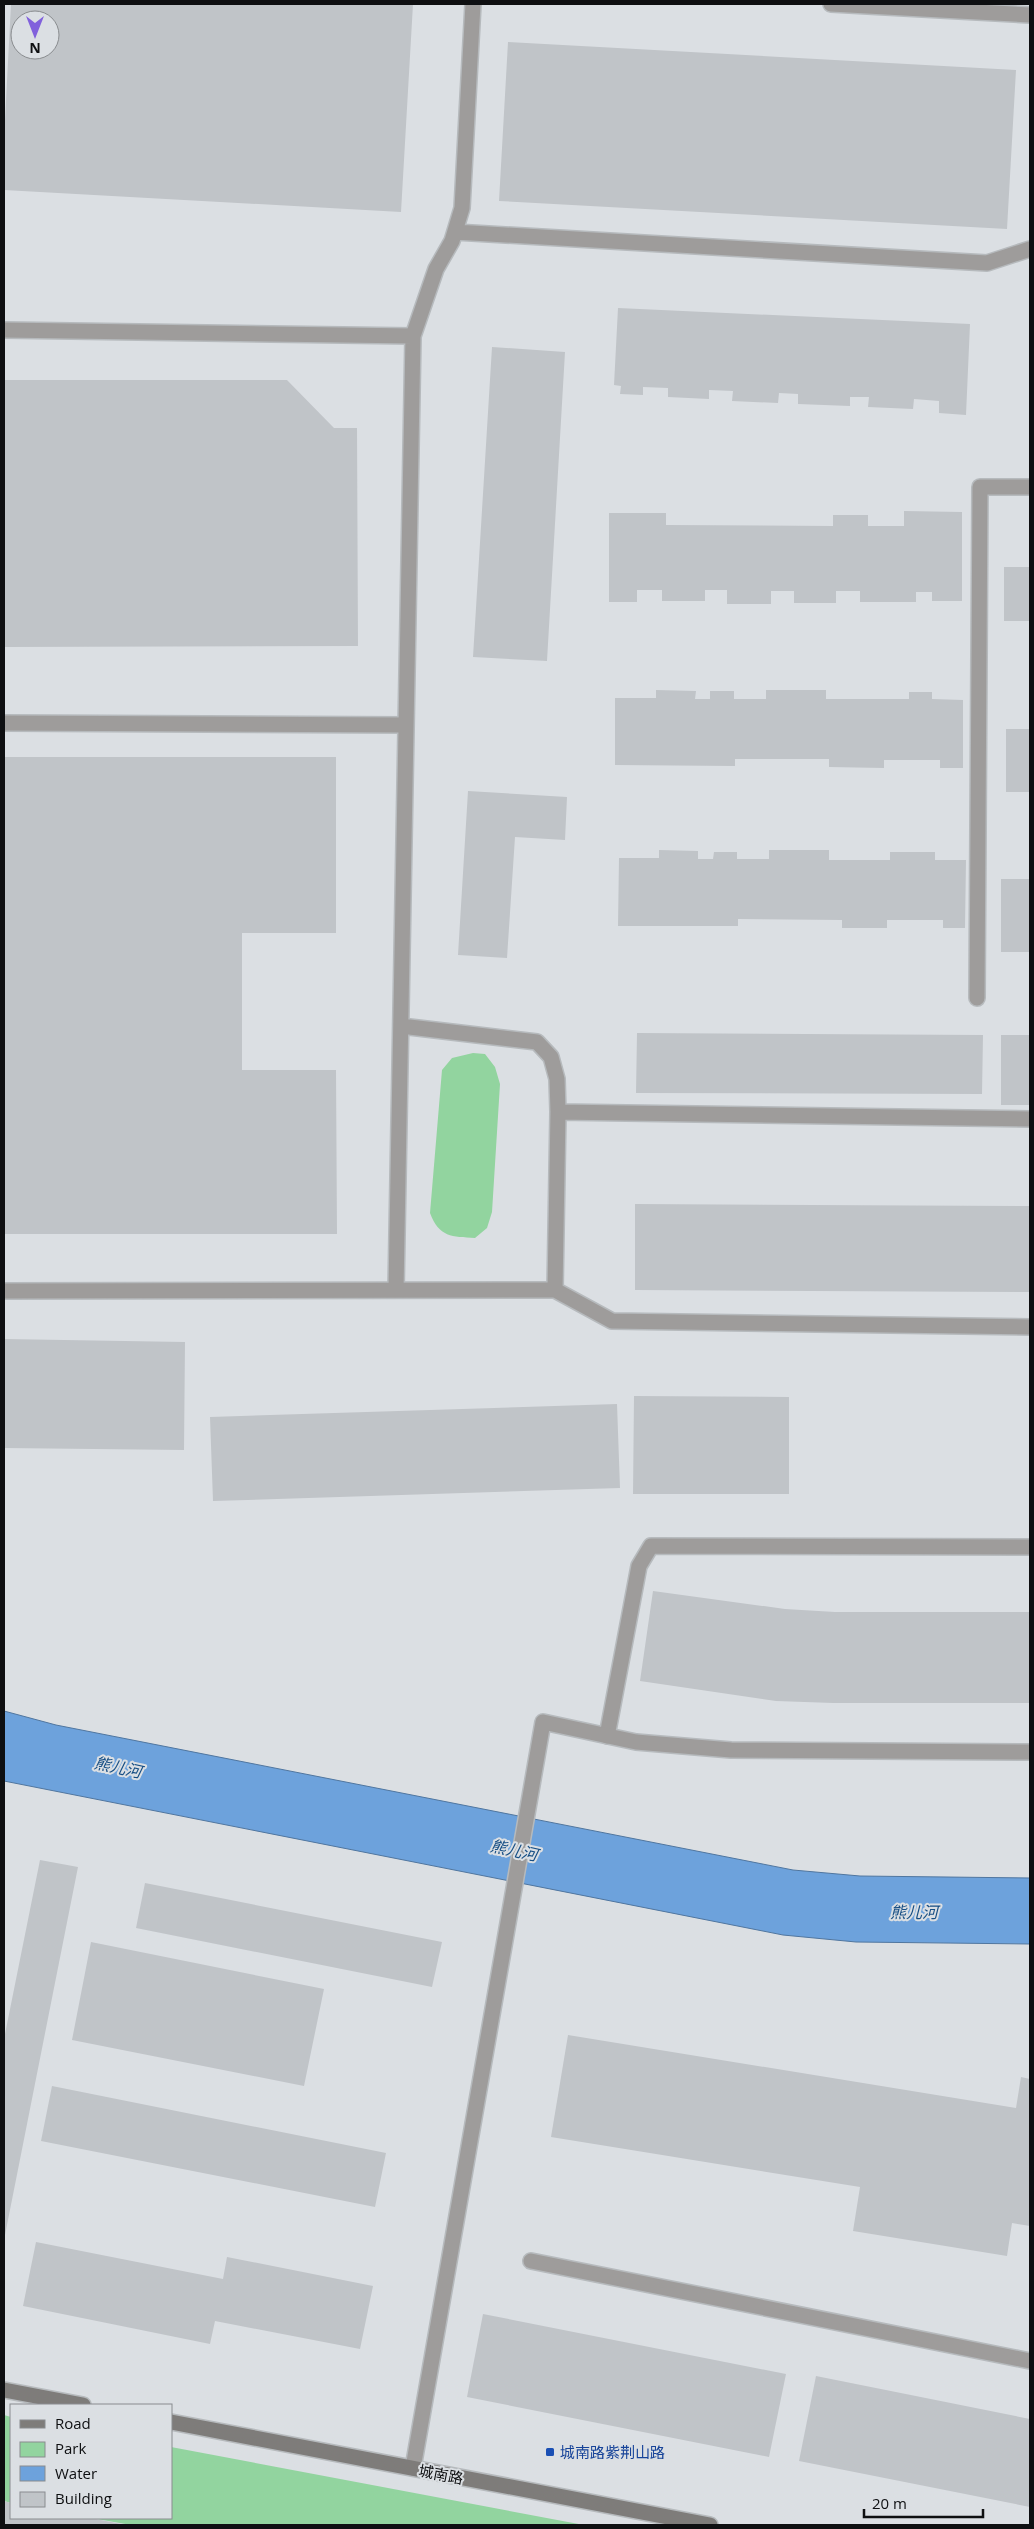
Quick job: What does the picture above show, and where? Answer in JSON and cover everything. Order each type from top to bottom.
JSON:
[{"type":"street","points":[[396,1290],[413,336],[436,268],[452,241],[462,208],[473,4]]},
{"type":"street","points":[[831,4],[1030,15]]},
{"type":"street","points":[[455,232],[987,263],[1030,249]]},
{"type":"street","points":[[4,330],[413,336]]},
{"type":"street","points":[[978,998],[980,486],[1030,487]]},
{"type":"street","points":[[4,723],[406,725]]},
{"type":"street","points":[[401,1026],[537,1042],[550,1056],[557,1079],[558,1112],[556,1290]]},
{"type":"street","points":[[558,1112],[1030,1119]]},
{"type":"street","points":[[4,1291],[556,1290],[612,1321],[1030,1327]]},
{"type":"street","points":[[607,1736],[639,1566],[651,1546],[1030,1546]]},
{"type":"street","points":[[413,2468],[544,1722],[636,1742],[731,1750],[1030,1752]]},
{"type":"street","points":[[531,2261],[1030,2361]]},
{"type":"street","points":[[4,2390],[78,2404]]},
{"type":"street","name":"城南路","points":[[172,2422],[710,2525]]},
{"type":"green space","points":[[473,1053],[485,1054],[495,1067],[500,1084],[492,1212],[487,1228],[475,1238],[447,1234],[438,1227],[430,1213],[442,1070],[452,1058]]},
{"type":"green space","points":[[4,2415],[10,2417],[10,2503],[4,2501]]},
{"type":"green space","points":[[172,2447],[584,2525],[131,2525],[97,2519],[172,2519]]},
{"type":"water","name":"熊儿河","points":[[4,1711],[56,1725],[793,1870],[860,1876],[1030,1878],[1030,1944],[856,1942],[783,1935],[4,1781]]},
{"type":"building","points":[[11,4],[413,4],[401,212],[4,190],[4,139],[10,23],[10,60],[60,60],[60,10],[11,10]]},
{"type":"building","points":[[508,42],[1016,70],[1007,229],[499,201]]},
{"type":"building","points":[[618,308],[970,324],[966,415],[939,413],[939,401],[914,399],[913,409],[868,407],[869,397],[850,397],[850,406],[798,404],[798,394],[779,393],[778,403],[732,401],[733,391],[709,390],[709,399],[668,397],[668,388],[643,387],[643,395],[620,394],[621,386],[614,385]]},
{"type":"building","points":[[492,347],[565,352],[547,661],[473,657]]},
{"type":"building","points":[[4,380],[287,380],[334,428],[357,428],[358,646],[4,647]]},
{"type":"building","points":[[904,511],[962,512],[962,601],[932,601],[932,592],[916,592],[916,602],[860,602],[860,591],[836,591],[836,603],[794,603],[794,591],[771,591],[771,604],[727,604],[727,590],[705,590],[705,601],[662,601],[662,590],[637,590],[637,602],[609,602],[609,513],[666,513],[666,525],[833,526],[833,515],[868,515],[868,526],[904,526]]},
{"type":"building","points":[[1004,567],[1030,567],[1030,621],[1004,621]]},
{"type":"building","points":[[656,690],[696,691],[695,699],[710,699],[710,691],[734,691],[734,699],[766,699],[766,690],[826,690],[826,699],[909,699],[909,692],[932,692],[932,699],[963,700],[963,768],[940,768],[940,760],[884,760],[884,768],[829,767],[829,759],[735,759],[735,766],[615,765],[615,698],[656,698]]},
{"type":"building","points":[[1006,729],[1030,729],[1030,792],[1006,792]]},
{"type":"building","points":[[4,757],[336,757],[336,933],[242,933],[242,1070],[336,1070],[337,1234],[4,1234]]},
{"type":"building","points":[[468,791],[567,797],[565,840],[515,837],[507,958],[458,955]]},
{"type":"building","points":[[659,850],[698,851],[698,859],[713,859],[714,852],[737,852],[737,859],[769,859],[769,850],[829,850],[829,860],[890,860],[890,852],[935,852],[935,860],[966,860],[965,928],[943,928],[943,920],[887,920],[887,928],[842,928],[842,920],[738,919],[738,926],[618,926],[619,858],[659,858]]},
{"type":"building","points":[[1001,879],[1030,879],[1030,952],[1001,952]]},
{"type":"building","points":[[637,1033],[983,1035],[982,1094],[636,1093]]},
{"type":"building","points":[[1001,1035],[1030,1035],[1030,1105],[1001,1105]]},
{"type":"building","points":[[635,1204],[1030,1206],[1030,1292],[635,1290]]},
{"type":"building","points":[[4,1339],[185,1342],[184,1450],[4,1448]]},
{"type":"building","points":[[634,1396],[789,1397],[789,1494],[633,1494]]},
{"type":"building","points":[[617,1404],[620,1488],[213,1501],[210,1417]]},
{"type":"building","points":[[653,1591],[785,1609],[835,1612],[1030,1612],[1030,1703],[833,1703],[776,1701],[640,1681]]},
{"type":"building","points":[[40,1860],[78,1867],[5,2235],[4,2039]]},
{"type":"building","points":[[145,1883],[442,1942],[432,1987],[136,1928]]},
{"type":"building","points":[[91,1942],[324,1989],[304,2086],[72,2040]]},
{"type":"building","points":[[568,2035],[1016,2108],[1021,2077],[1030,2079],[1030,2226],[1012,2223],[1007,2256],[853,2231],[860,2187],[551,2137]]},
{"type":"building","points":[[52,2086],[386,2153],[375,2207],[41,2141]]},
{"type":"building","points":[[36,2242],[223,2279],[227,2257],[373,2286],[360,2349],[215,2321],[210,2344],[23,2306]]},
{"type":"building","points":[[483,2314],[786,2374],[769,2457],[467,2397]]},
{"type":"building","points":[[816,2376],[1030,2419],[1030,2507],[799,2461]]},
{"type":"building","points":[[4,2501],[10,2503],[10,2519],[96,2519],[126,2525],[4,2525]]},
{"type":"place","name":"城南路紫荆山路","points":[[550,2452]]}]
